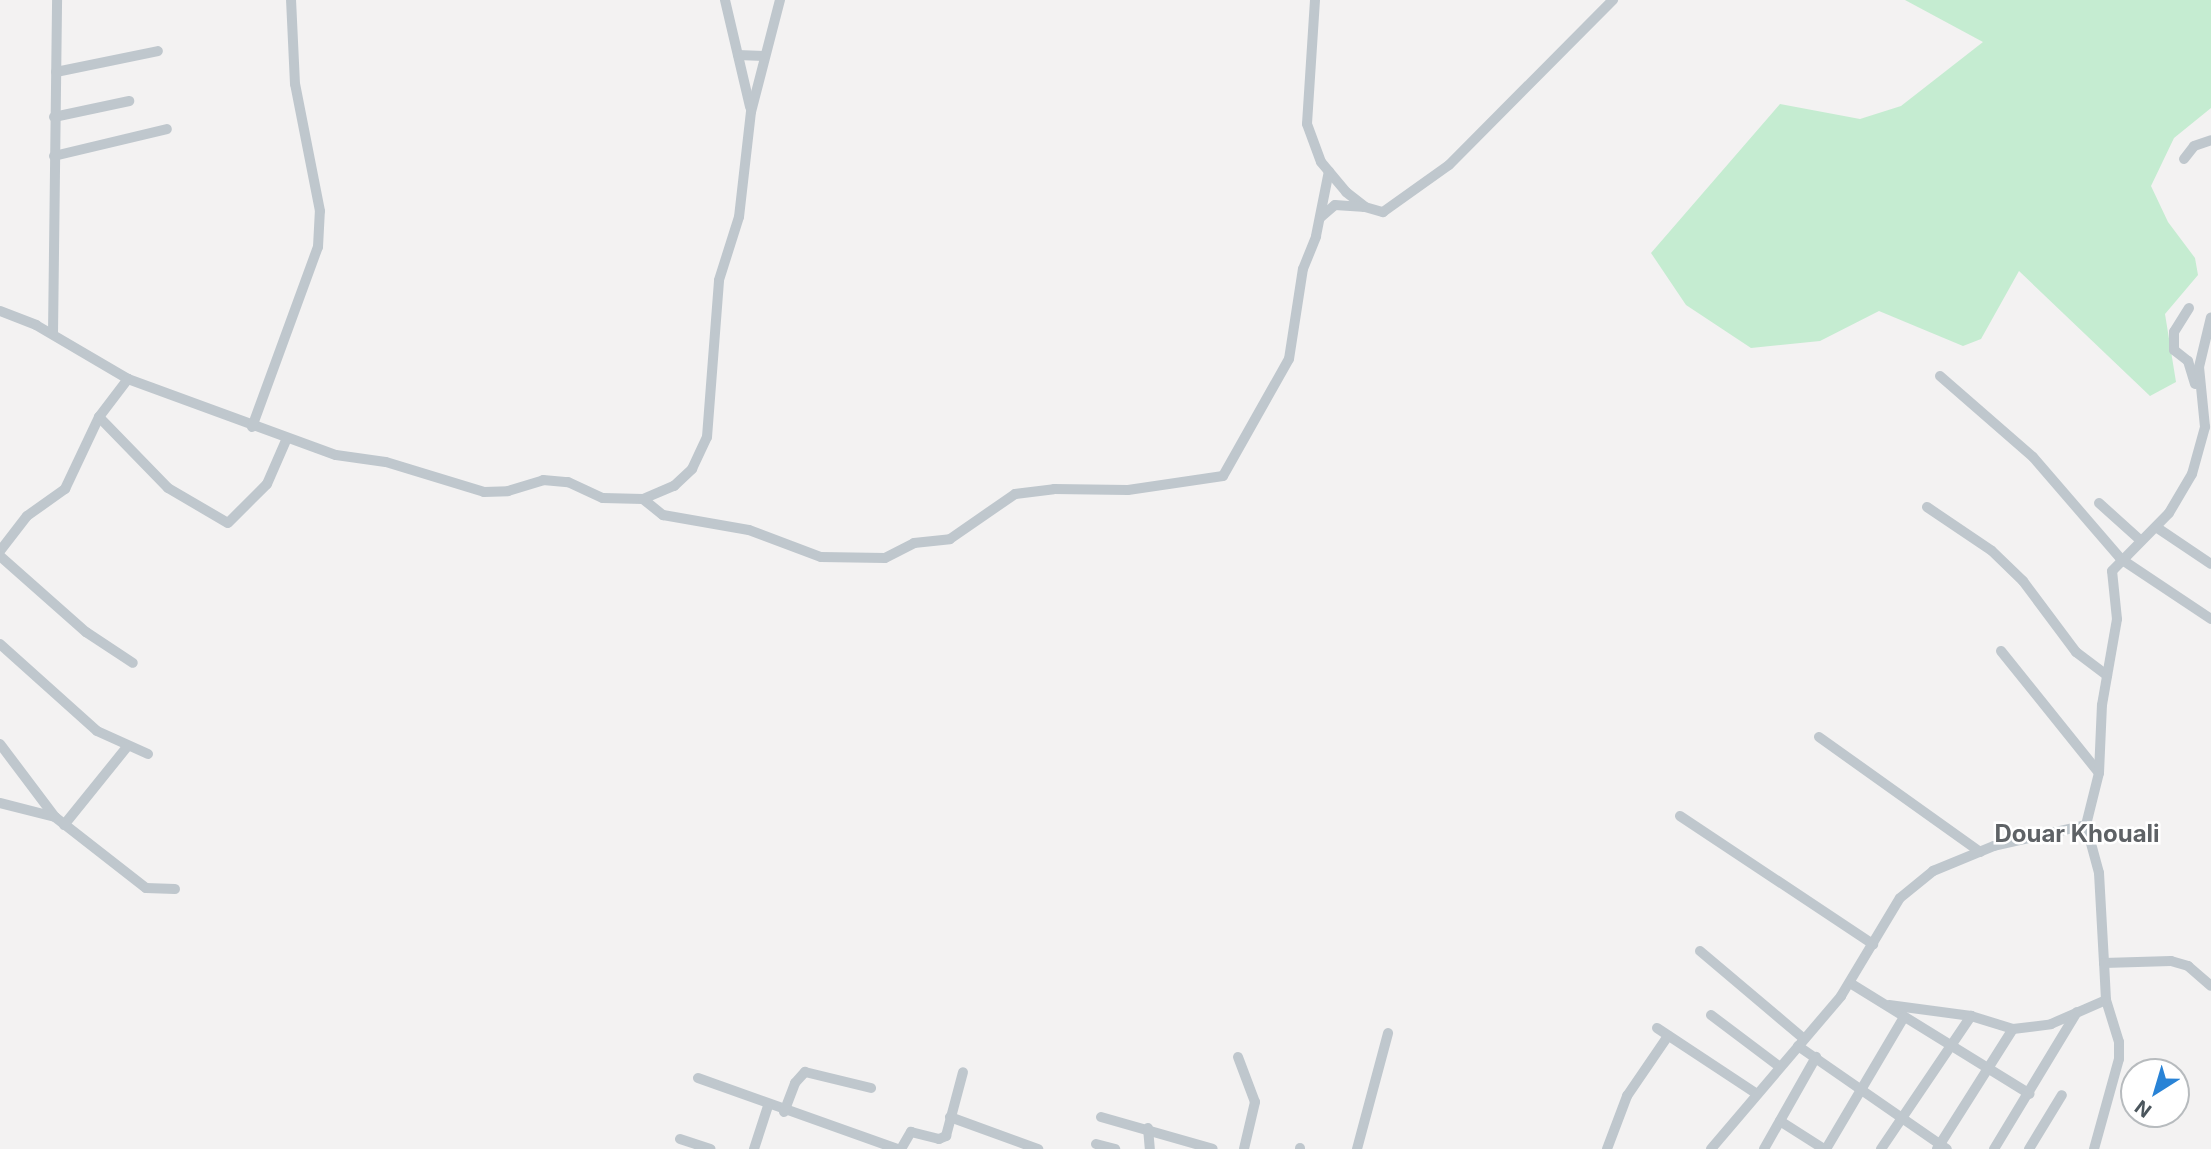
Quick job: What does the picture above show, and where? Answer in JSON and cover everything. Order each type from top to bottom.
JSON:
[{"type":"street","points":[[53,334],[57,0]]},
{"type":"street","points":[[252,426],[318,247],[320,211],[295,84],[291,0]]},
{"type":"street","points":[[725,0],[751,112]]},
{"type":"street","points":[[0,311],[53,334],[128,379],[286,438],[484,492],[508,491],[542,480],[568,482],[603,498],[643,499],[674,486],[692,469],[707,437],[719,280],[739,217],[751,112],[780,0]]},
{"type":"street","points":[[1315,0],[1307,124],[1329,172],[1365,207]]},
{"type":"street","points":[[1321,217],[1335,205],[1365,207],[1383,212],[1450,165],[1613,0]]},
{"type":"street","points":[[56,72],[158,51]]},
{"type":"street","points":[[738,55],[764,56]]},
{"type":"street","points":[[54,117],[129,102]]},
{"type":"street","points":[[54,156],[167,129]]},
{"type":"street","points":[[2185,159],[2194,146],[2211,140]]},
{"type":"street","points":[[643,499],[663,515],[749,530],[821,557],[860,559],[885,558],[914,544],[950,539],[1015,494],[1054,489],[1128,489],[1223,476],[1289,359],[1303,269],[1321,217],[1329,172]]},
{"type":"street","points":[[2189,308],[2174,332],[2174,350],[2188,361],[2201,391]]},
{"type":"street","points":[[2094,1149],[2119,1059],[2119,1042],[2106,1000],[2099,873],[2086,825],[2099,773],[2107,675],[2117,619],[2112,571],[2139,539],[2156,527],[2192,474],[2201,450],[2205,427],[2201,391],[2201,351],[2211,317]]},
{"type":"street","points":[[1940,376],[2033,457],[2122,559],[2211,619]]},
{"type":"street","points":[[128,379],[99,417],[65,489],[27,516],[0,554],[86,632],[133,663]]},
{"type":"street","points":[[99,417],[168,488],[228,523],[267,484],[286,438]]},
{"type":"street","points":[[2099,503],[2139,539]]},
{"type":"street","points":[[1927,507],[1992,551],[2023,581],[2076,652],[2107,675]]},
{"type":"street","points":[[2156,527],[2211,564]]},
{"type":"street","points":[[0,644],[97,731],[127,747],[148,754]]},
{"type":"street","points":[[2001,651],[2099,773]]},
{"type":"street","points":[[1819,737],[1980,852]]},
{"type":"street","points":[[0,744],[60,821],[146,888],[175,889]]},
{"type":"street","points":[[60,821],[127,747]]},
{"type":"street","points":[[0,803],[60,821]]},
{"type":"street","points":[[1680,816],[1873,944]]},
{"type":"street","points":[[1711,1149],[1850,983],[1900,898],[1917,881],[1980,852],[2086,825]]},
{"type":"street","points":[[1700,951],[1816,1057],[1942,1147],[2013,1029]]},
{"type":"street","points":[[2104,963],[2171,961],[2188,966],[2211,986]]},
{"type":"street","points":[[1850,983],[2030,1094]]},
{"type":"street","points":[[1885,1005],[1971,1016],[2013,1029],[2034,1029],[2106,1000]]},
{"type":"street","points":[[2009,1149],[1997,1145],[2077,1012]]},
{"type":"street","points":[[1711,1015],[1780,1067]]},
{"type":"street","points":[[1881,1149],[1971,1016]]},
{"type":"street","points":[[1780,1121],[1825,1149],[1863,1092],[1904,1017]]},
{"type":"street","points":[[1657,1028],[1756,1094]]},
{"type":"street","points":[[1357,1149],[1388,1033]]},
{"type":"street","points":[[1607,1149],[1627,1096],[1668,1036]]},
{"type":"street","points":[[1238,1057],[1255,1102],[1244,1149]]},
{"type":"street","points":[[1764,1149],[1816,1057]]},
{"type":"street","points":[[784,1112],[795,1083],[805,1072],[871,1088]]},
{"type":"street","points":[[698,1078],[784,1112],[899,1149],[911,1132],[943,1138],[962,1072]]},
{"type":"street","points":[[2029,1149],[2062,1095]]},
{"type":"street","points":[[754,1149],[768,1106]]},
{"type":"street","points":[[1101,1116],[1213,1149]]},
{"type":"street","points":[[950,1117],[1038,1149]]},
{"type":"street","points":[[1148,1128],[1150,1149]]},
{"type":"street","points":[[680,1139],[710,1149]]},
{"type":"street","points":[[1096,1144],[1115,1149]]},
{"type":"green space","points":[[1905,0],[2211,0],[2211,108],[2174,138],[2151,186],[2168,222],[2195,258],[2198,275],[2165,314],[2176,382],[2150,396],[2019,271],[1981,339],[1963,346],[1879,311],[1820,341],[1751,348],[1686,305],[1651,253],[1780,104],[1860,119],[1901,106],[1983,42]]},
{"type":"district","name":"Douar Khouali","points":[[2077,834]]}]
